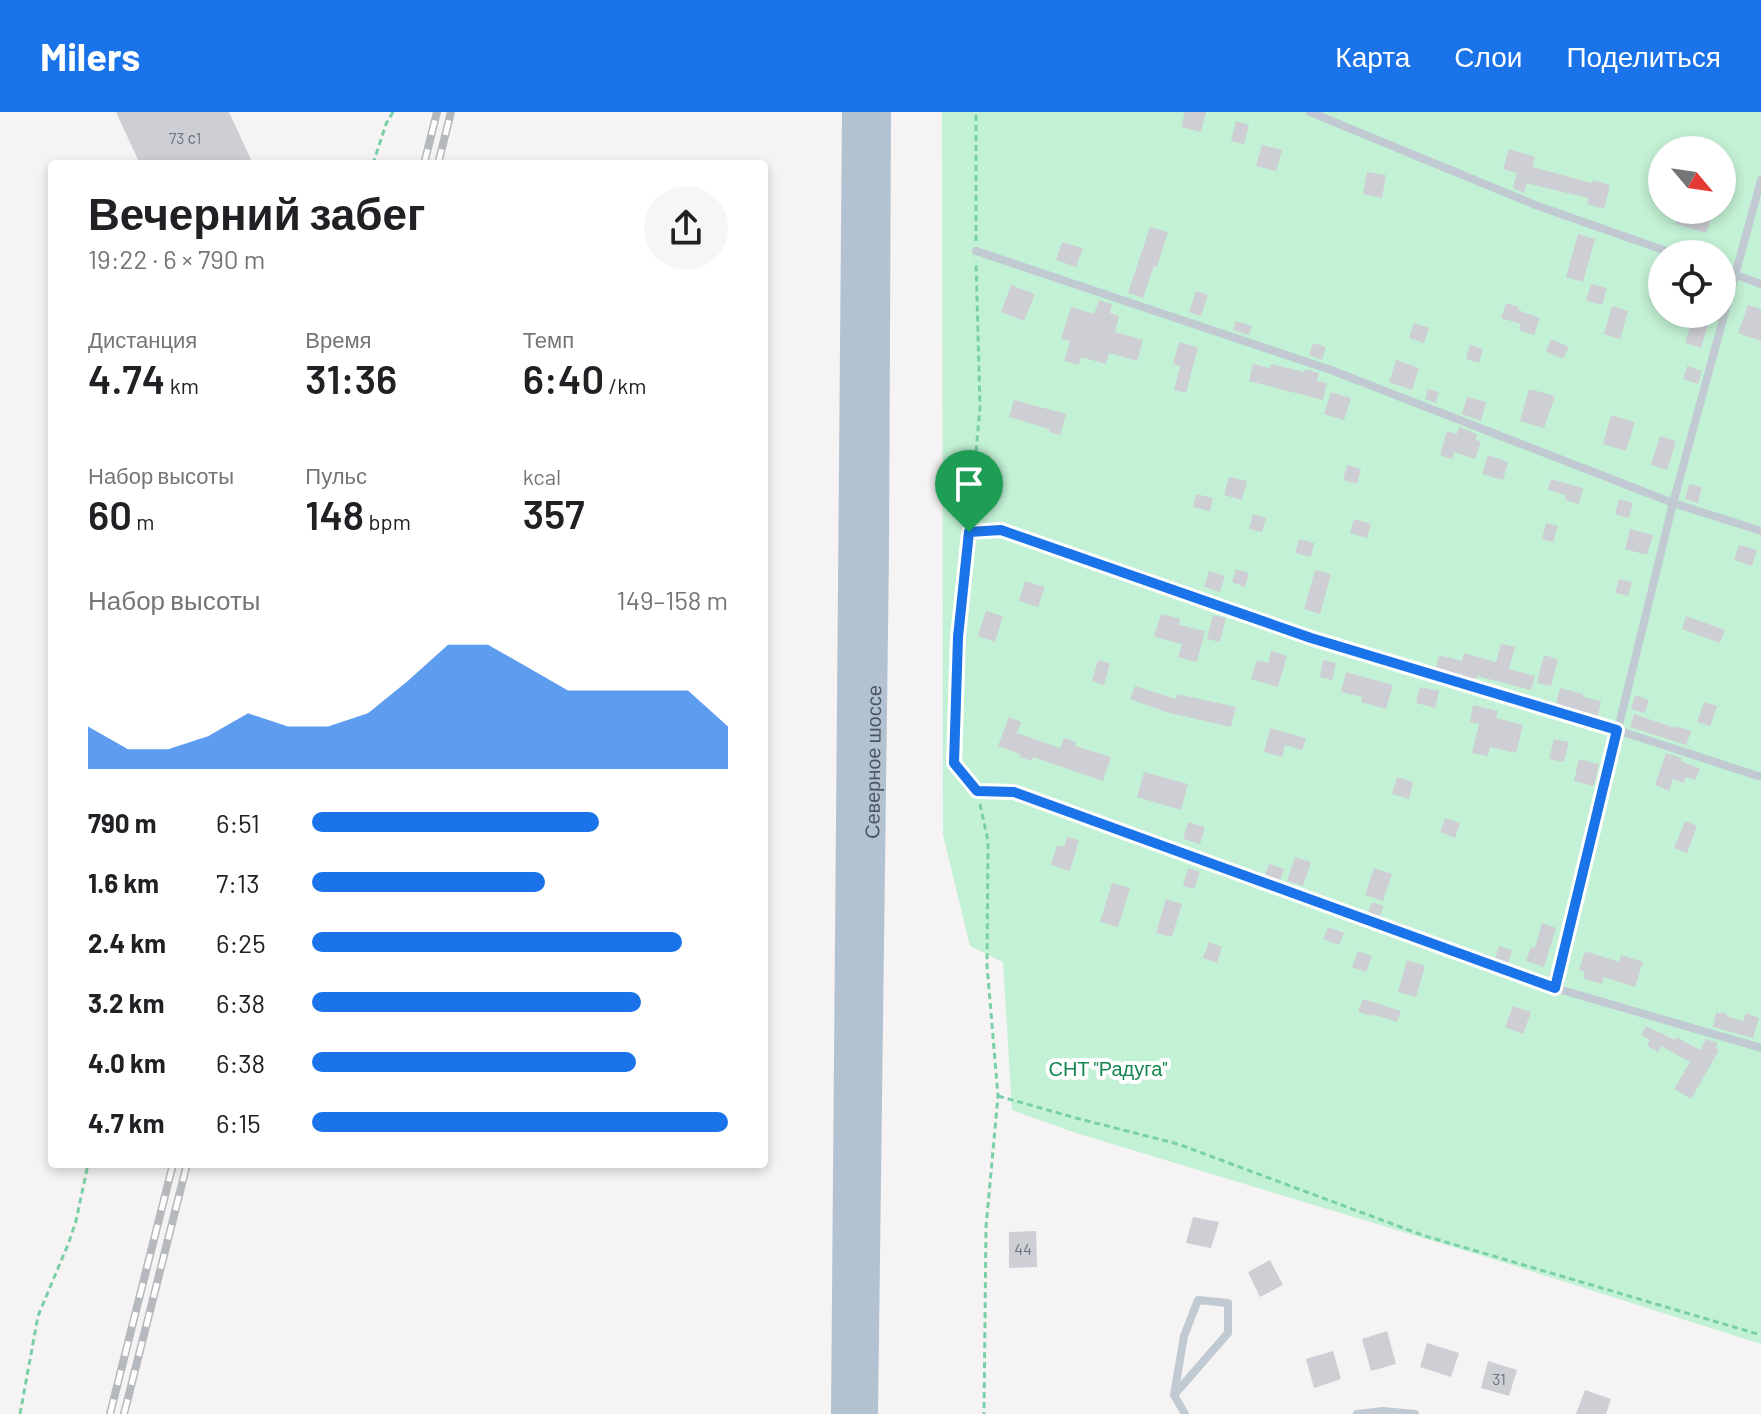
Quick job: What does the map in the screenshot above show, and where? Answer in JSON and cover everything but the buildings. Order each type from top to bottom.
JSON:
[{"type":"main road","name":"Северное шоссе","points":[[844,1414],[855,112]]},
{"type":"main road","name":"Северное шоссе","points":[[865,1414],[876,553],[878,112]]},
{"type":"lane","points":[[1310,112],[1538,206],[1648,245]]},
{"type":"lane","points":[[1736,268],[1761,180]]},
{"type":"lane","points":[[976,251],[1331,370],[1673,503],[1761,531]]},
{"type":"lane","points":[[1736,276],[1761,284]]},
{"type":"lane","points":[[1555,988],[1673,503],[1720,328]]},
{"type":"lane","points":[[969,532],[1001,530],[1311,638],[1617,730],[1761,777]]},
{"type":"lane","points":[[977,791],[1014,792],[1555,988],[1761,1048]]},
{"type":"lane","points":[[1174,1395],[1228,1333],[1228,1303],[1198,1300],[1184,1336],[1174,1395],[1185,1414]]},
{"type":"lane","points":[[1357,1414],[1383,1411],[1415,1414]]},
{"type":"path","points":[[374,160],[393,112]]},
{"type":"path","points":[[976,112],[980,407],[958,637],[954,763],[977,791],[988,841],[987,965],[998,1096],[986,1227],[984,1414]]},
{"type":"path","points":[[998,1096],[1178,1144],[1422,1235],[1761,1335]]},
{"type":"path","points":[[20,1414],[38,1316],[72,1232],[87,1168]]},
{"type":"green space","name":"СНТ \"Радуга\"","points":[[942,112],[1761,112],[1761,1344],[1076,1133],[1012,1110],[1003,962],[970,946],[943,835]]},
{"type":"railway","points":[[425,160],[437,112]]},
{"type":"railway","points":[[439,160],[451,112]]},
{"type":"railway","points":[[110,1414],[172,1168]]},
{"type":"railway","points":[[124,1414],[186,1168]]},
{"type":"route","points":[[1001,530],[1311,638],[1617,730],[1555,988],[1014,792],[977,791],[954,763],[958,637],[969,532],[1001,530]]}]
